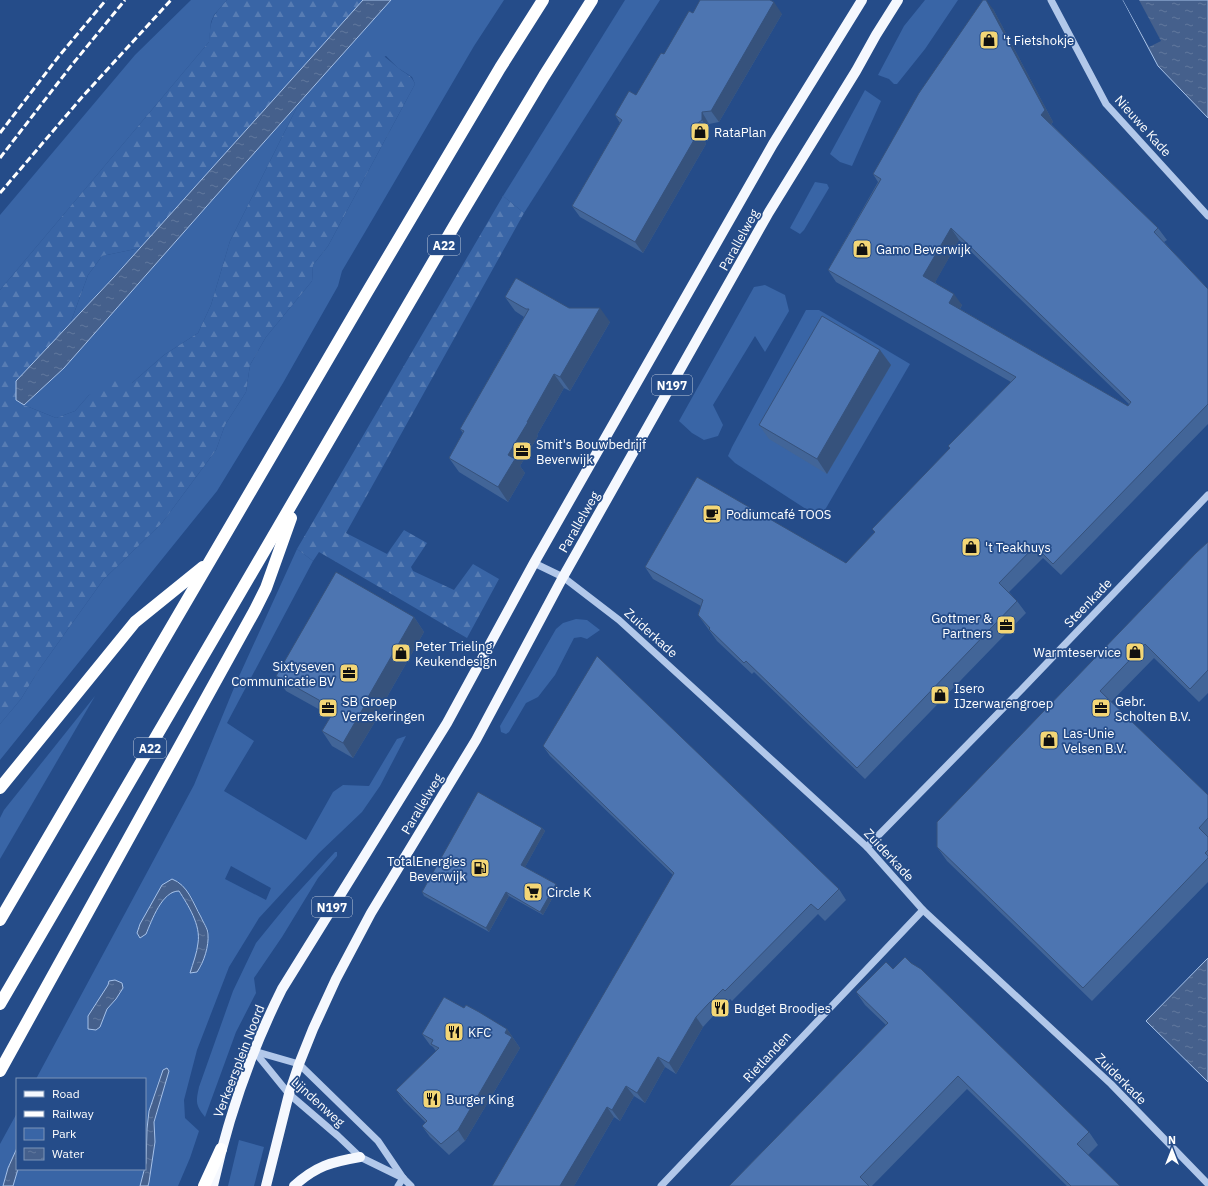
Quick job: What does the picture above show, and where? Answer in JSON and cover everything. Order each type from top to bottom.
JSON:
[{"type":"highway","points":[[0,920],[208,563],[500,68],[543,0]]},
{"type":"highway","name":"A22","points":[[0,1004],[457,221],[544,76],[592,0]]},
{"type":"highway","name":"A22","points":[[0,1071],[258,604],[266,588],[299,492]]},
{"type":"highway","points":[[0,788],[135,622],[208,563]]},
{"type":"highway","points":[[204,1186],[221,1148]]},
{"type":"main road","name":"Parallelweg","points":[[394,808],[446,723],[534,563],[774,144],[862,0]]},
{"type":"main road","name":"Parallelweg","points":[[299,1064],[336,979],[371,914],[476,740],[563,577],[769,212],[898,0]]},
{"type":"main road","name":"Verkeersplein Noord","points":[[213,1186],[221,1148],[266,1020],[282,989],[394,808]]},
{"type":"main road","name":"N197","points":[[266,1186],[289,1094],[299,1064]]},
{"type":"main road","points":[[294,1186],[313,1170],[336,1162],[360,1157]]},
{"type":"street","name":"Nieuwe Kade","points":[[1051,0],[1106,104],[1208,216]]},
{"type":"street","name":"Steenkade","points":[[867,847],[1208,496]]},
{"type":"street","name":"Zuiderkade","points":[[534,563],[563,577],[619,620],[867,847],[923,910],[1111,1084],[1208,1184]]},
{"type":"street","name":"Rietlanden","points":[[661,1186],[923,910]]},
{"type":"street","name":"Lijndenweg","points":[[254,1051],[299,1064],[378,1141],[403,1178],[411,1186]]},
{"type":"street","name":"Lijndenweg","points":[[254,1051],[289,1094],[360,1157],[403,1178]]},
{"type":"street","points":[[398,1186],[403,1178]]},
{"type":"green space","points":[[191,0],[227,0],[214,15],[211,22],[209,42],[0,290],[0,215],[135,55]]},
{"type":"green space","points":[[227,0],[363,0],[140,248],[102,256],[88,275],[70,324],[20,377],[16,400],[24,405],[56,418],[75,411],[89,395],[114,379],[132,383],[164,355],[198,333],[211,305],[230,241],[298,105],[356,56],[373,48],[410,76],[415,84],[328,246],[313,265],[312,281],[266,337],[250,365],[246,392],[225,425],[216,450],[162,523],[103,580],[38,671],[21,699],[0,724],[0,290],[209,42],[211,23],[215,15]]},
{"type":"green space","points":[[391,0],[504,0],[474,46],[342,271],[338,286],[283,383],[217,491],[0,760],[0,724],[21,699],[38,671],[103,580],[162,523],[216,450],[225,425],[246,392],[250,365],[266,337],[312,281],[313,265],[328,246],[415,84],[412,77],[398,68],[386,56],[298,105],[230,241],[211,305],[198,333],[164,355],[132,383],[89,395],[75,411],[56,418],[24,405],[64,368]]},
{"type":"green space","points":[[625,0],[660,0],[524,213],[503,196]]},
{"type":"green space","points":[[925,0],[958,0],[925,49],[897,84],[894,84],[889,79],[878,75],[904,26]]},
{"type":"green space","points":[[865,90],[881,101],[852,166],[840,162],[830,154]]},
{"type":"green space","points":[[815,182],[827,184],[829,188],[804,230],[800,234],[790,228]]},
{"type":"green space","points":[[503,196],[524,213],[346,533],[387,554],[404,530],[427,543],[411,567],[413,571],[454,590],[473,564],[499,579],[467,638],[319,552],[313,561],[297,549]]},
{"type":"green space","points":[[140,248],[70,324],[88,275],[102,256]]},
{"type":"green space","points":[[765,285],[785,295],[789,311],[765,352],[755,336],[713,405],[723,425],[718,436],[704,440],[692,433],[679,421],[754,287]]},
{"type":"green space","points":[[806,310],[819,310],[910,364],[822,515],[809,511],[735,463],[728,456]]},
{"type":"green space","points":[[297,549],[313,561],[227,723],[254,741],[224,791],[306,840],[333,792],[343,785],[369,786],[397,739],[406,736],[380,786],[362,812],[319,853],[259,918],[229,967],[197,1050],[184,1100],[185,1118],[199,1131],[190,1158],[178,1186],[148,1186],[155,1142],[154,1123],[169,1071],[166,1068],[159,1079],[149,1116],[146,1162],[146,1078],[37,1078],[194,785],[236,683]],"holes":[[[231,866],[271,888],[266,900],[225,879]],[[178,881],[191,896],[209,932],[207,947],[201,967],[190,973],[198,949],[199,935],[193,915],[179,891],[173,892],[158,907],[146,934],[162,885]],[[109,981],[116,999],[107,1009],[100,1027],[89,1016]]]},
{"type":"green space","points":[[576,619],[587,620],[600,630],[587,639],[581,637],[574,638],[555,675],[538,697],[526,703],[509,732],[506,734],[501,732],[500,726],[556,629],[563,623]]},
{"type":"green space","points":[[95,696],[0,859],[0,818],[4,810]]},
{"type":"green space","points":[[335,852],[337,852],[337,856],[318,878],[282,937],[254,978],[256,993],[236,1032],[205,1117],[199,1109],[197,1103],[199,1087],[233,991],[256,943],[291,900]]},
{"type":"green space","points":[[16,1115],[16,1150],[8,1168],[3,1186],[0,1186],[0,1144]]},
{"type":"green space","points":[[239,1140],[264,1147],[254,1186],[228,1186]]},
{"type":"green space","points":[[18,1170],[144,1170],[140,1186],[13,1186]]},
{"type":"water","points":[[363,0],[391,0],[64,368],[24,405],[16,400],[16,381],[114,277]]},
{"type":"water","points":[[1123,0],[1208,0],[1208,118],[1158,66]]},
{"type":"water","points":[[172,879],[178,882],[190,895],[208,932],[206,954],[197,972],[190,973],[196,954],[198,929],[186,902],[179,891],[173,892],[158,907],[146,934],[140,938],[137,933],[140,924],[162,885]]},
{"type":"water","points":[[1208,958],[1208,1082],[1146,1021]]},
{"type":"water","points":[[115,980],[122,983],[123,988],[107,1009],[100,1027],[96,1030],[88,1029],[88,1016],[108,985],[109,981]]},
{"type":"water","points":[[167,1068],[169,1071],[154,1122],[155,1142],[149,1182],[148,1186],[140,1186],[144,1170],[146,1170],[149,1111],[163,1070]]},
{"type":"water","points":[[16,1150],[16,1170],[18,1170],[13,1186],[3,1186],[8,1168]]},
{"type":"pier","points":[[1123,0],[1139,0],[1161,41],[1149,47]]},
{"type":"building","points":[[700,0],[770,0],[774,2],[711,111],[702,112],[702,120],[695,125],[698,133],[635,242],[572,206],[622,120],[615,115],[629,91],[636,95],[661,53],[664,54],[689,11],[693,13]]},
{"type":"building","points":[[983,0],[986,0],[1045,110],[1041,115],[1158,228],[1154,232],[1208,289],[1208,404],[1053,564],[1035,546],[999,583],[1017,601],[857,768],[746,661],[744,663],[709,629],[710,628],[698,615],[703,600],[645,567],[697,477],[846,563],[875,532],[872,529],[950,448],[948,446],[1016,377],[828,270],[881,179],[873,174],[919,93]],"holes":[[[951,228],[1131,402],[1128,406],[949,303],[954,294],[923,276]]]},
{"type":"building","points":[[516,278],[569,308],[600,308],[560,377],[554,374],[508,455],[515,459],[498,487],[449,458],[464,431],[460,429],[529,309],[526,309],[505,297]]},
{"type":"building","points":[[822,316],[880,350],[817,459],[759,425]]},
{"type":"building","points":[[1208,542],[1208,670],[1190,689],[1145,644],[1100,691],[1208,795],[1208,818],[1199,828],[1208,837],[1208,850],[1205,853],[1208,858],[1083,988],[937,847],[937,822]]},
{"type":"building","points":[[336,572],[414,617],[343,743],[322,731],[334,711],[325,706],[326,704],[276,676]]},
{"type":"building","points":[[597,656],[839,889],[818,910],[811,904],[725,991],[723,989],[708,1004],[696,1017],[669,1063],[658,1057],[637,1093],[626,1086],[612,1110],[607,1107],[560,1186],[492,1186],[674,873],[543,746]]},
{"type":"building","points":[[478,792],[542,828],[521,865],[556,884],[540,912],[506,892],[486,928],[422,892]]},
{"type":"building","points":[[905,957],[921,969],[1089,1132],[1077,1144],[1120,1186],[1071,1186],[958,1076],[860,1177],[869,1186],[729,1186],[888,1023],[856,992],[886,962],[893,969]]},
{"type":"building","points":[[444,997],[464,1008],[466,1005],[479,1012],[507,1029],[505,1033],[512,1037],[458,1130],[441,1144],[422,1126],[427,1121],[396,1090],[439,1048],[431,1044],[433,1040],[422,1034]]},
{"type":"railway","points":[[0,133],[59,56],[106,0]]},
{"type":"railway","points":[[0,158],[71,66],[125,0]]},
{"type":"railway","points":[[0,193],[83,96],[171,0]]},
{"type":"place","name":"'t Fietshokje","points":[[989,40]]},
{"type":"place","name":"RataPlan","points":[[700,132]]},
{"type":"place","name":"Gamo Beverwijk","points":[[862,249]]},
{"type":"place","name":"Smit's Bouwbedrijf Beverwijk","points":[[522,451]]},
{"type":"place","name":"Podiumcafé TOOS","points":[[712,514]]},
{"type":"place","name":"'t Teakhuys","points":[[971,547]]},
{"type":"place","name":"Gottmer & Partners","points":[[1006,625]]},
{"type":"place","name":"Warmteservice","points":[[1135,652]]},
{"type":"place","name":"Peter Trieling Keukendesign","points":[[401,653]]},
{"type":"place","name":"Sixtyseven Communicatie BV","points":[[349,673]]},
{"type":"place","name":"Isero IJzerwarengroep","points":[[940,695]]},
{"type":"place","name":"SB Groep Verzekeringen","points":[[328,708]]},
{"type":"place","name":"Gebr. Scholten B.V.","points":[[1101,708]]},
{"type":"place","name":"Las-Unie Velsen B.V.","points":[[1049,740]]},
{"type":"place","name":"TotalEnergies Beverwijk","points":[[480,868]]},
{"type":"place","name":"Circle K","points":[[533,892]]},
{"type":"place","name":"Budget Broodjes","points":[[720,1008]]},
{"type":"place","name":"KFC","points":[[454,1032]]},
{"type":"place","name":"Burger King","points":[[432,1099]]}]
